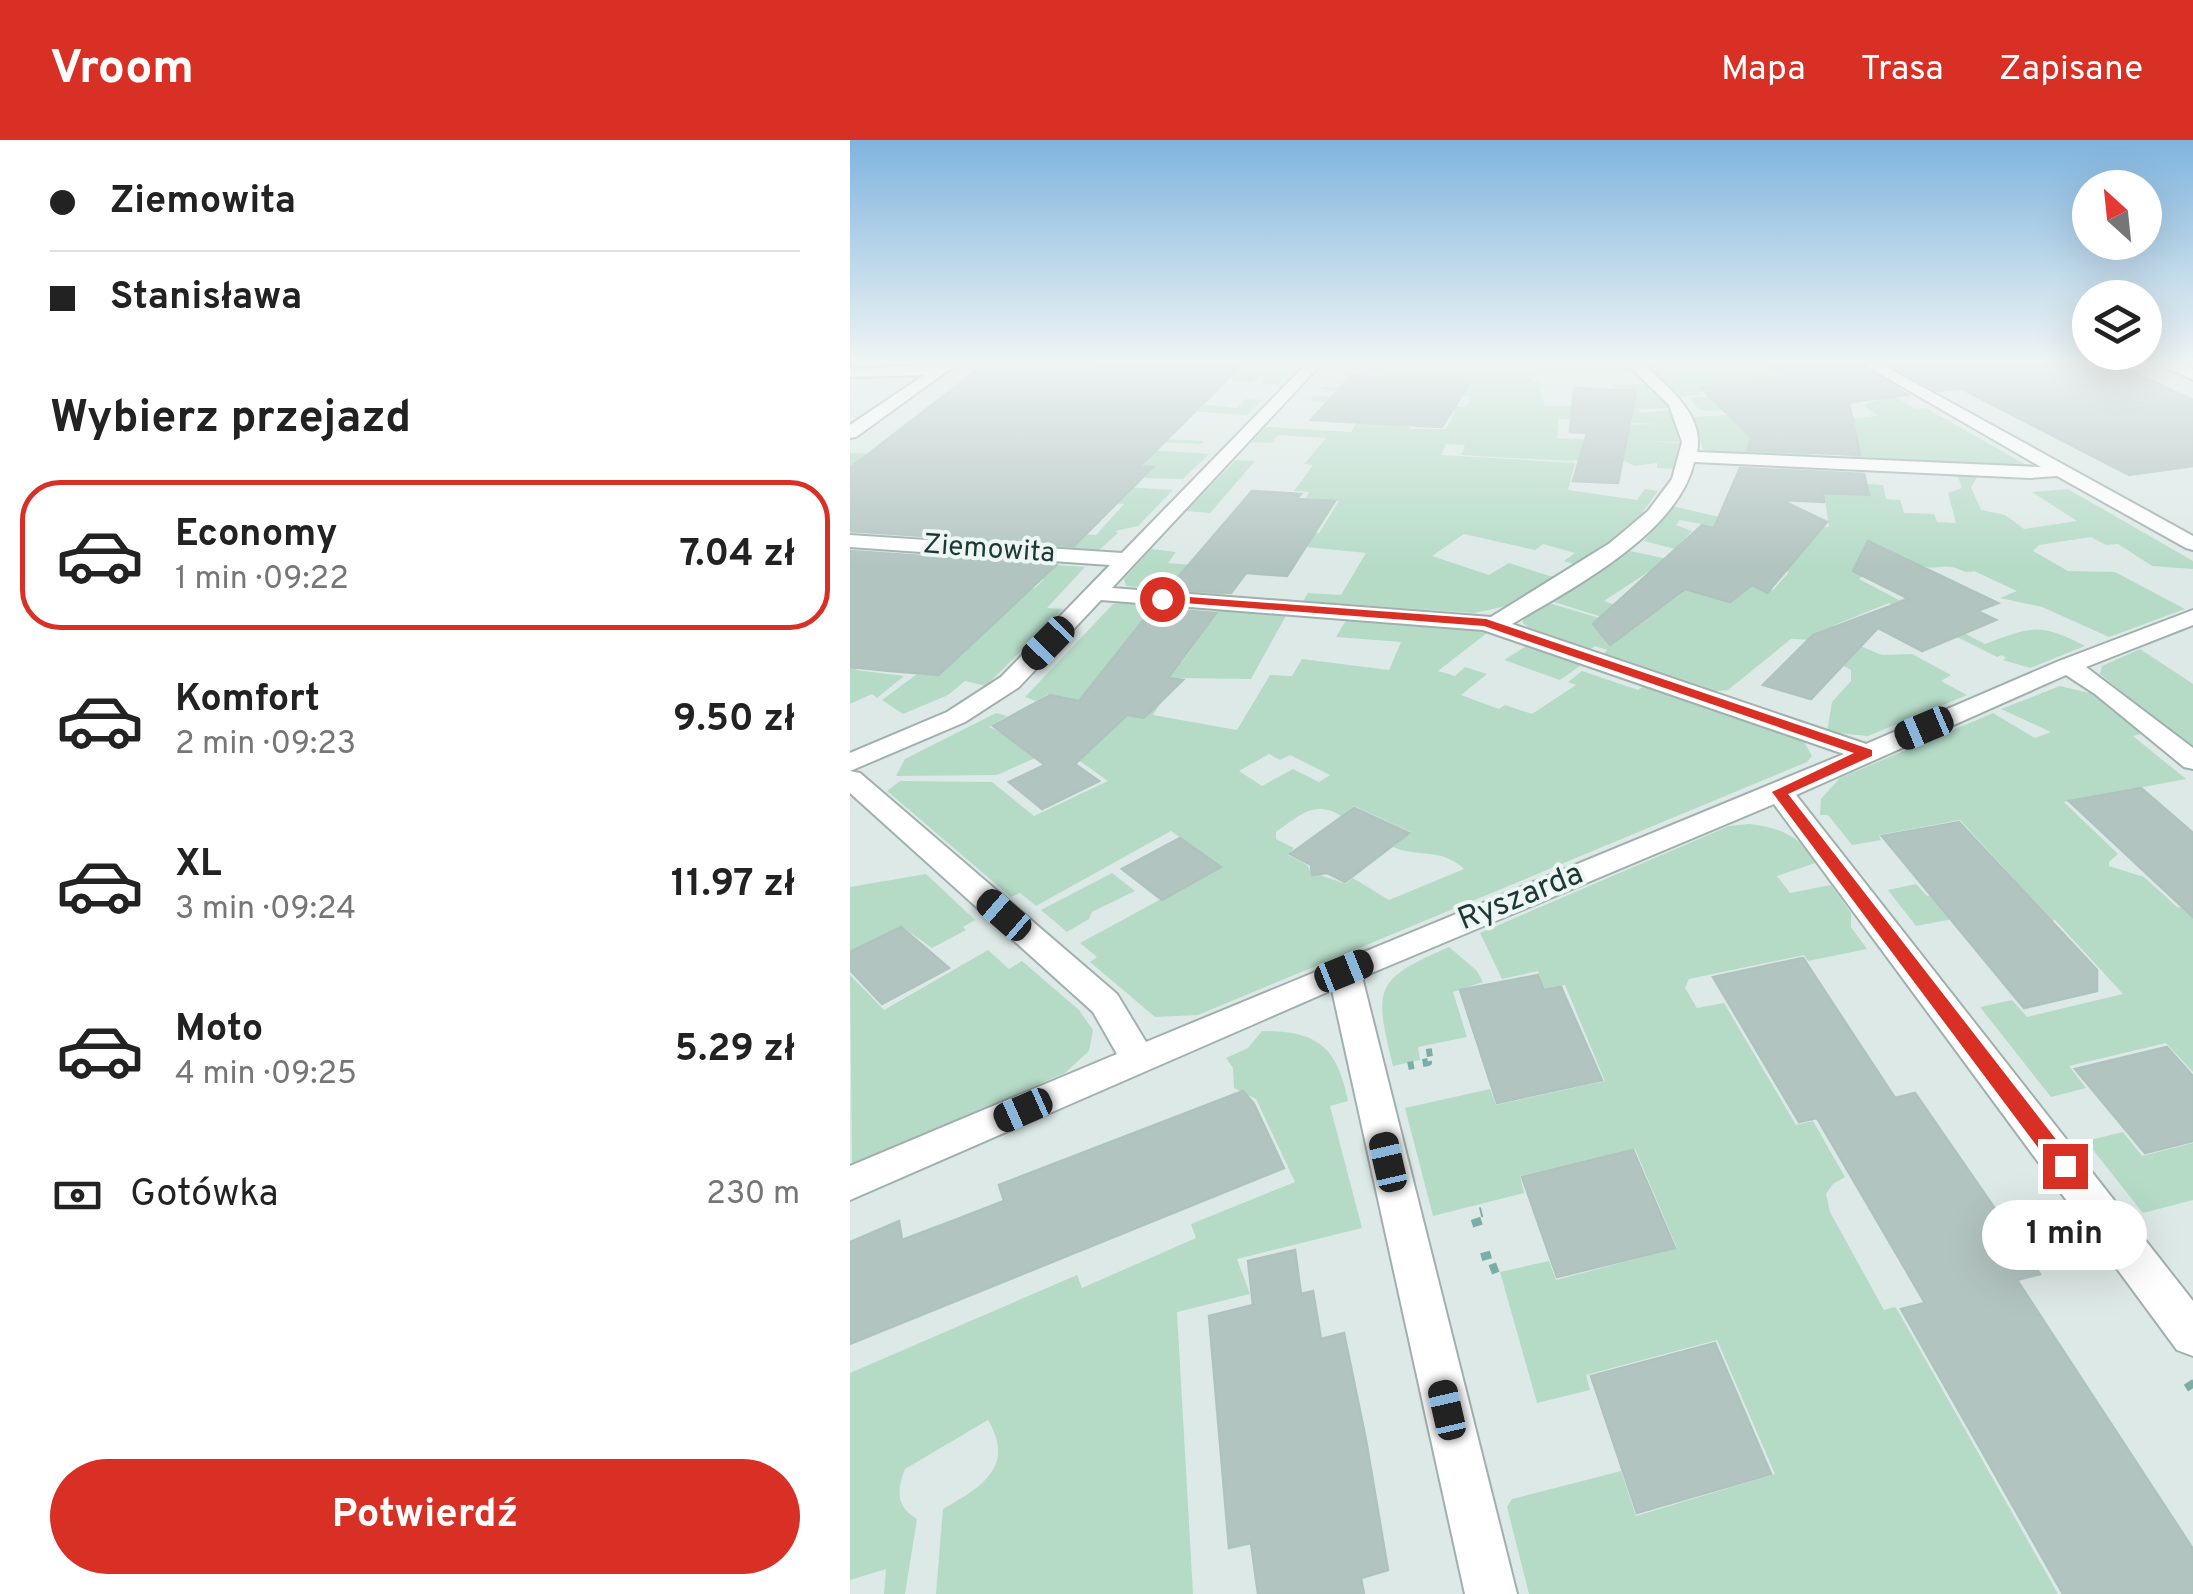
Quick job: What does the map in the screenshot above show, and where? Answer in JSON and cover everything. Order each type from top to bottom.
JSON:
[{"type":"street","points":[[850,764],[916,736],[994,694],[1250,432]]},
{"type":"street","points":[[1494,625],[1640,533],[1692,456],[1690,432]]},
{"type":"street","points":[[1992,432],[2193,544]]},
{"type":"street","points":[[1692,456],[2030,473],[2060,470]]},
{"type":"street","name":"Ziemowita","points":[[850,540],[1128,560]]},
{"type":"street","name":"Ziemowita","points":[[1096,593],[1494,625],[1867,753]]},
{"type":"street","name":"Ryszarda","points":[[850,1184],[1344,971],[1779,792],[2067,666],[2193,618]]},
{"type":"street","points":[[2067,666],[2104,689],[2193,760]]},
{"type":"street","points":[[850,779],[1105,1002],[1138,1059]]},
{"type":"street","points":[[1779,792],[2193,1335]]},
{"type":"street","points":[[1344,971],[1491,1594]]},
{"type":"path","points":[[1478,1226],[1474,1214],[1482,1212]]},
{"type":"path","points":[[1485,1252],[1490,1270],[1498,1267]]},
{"type":"green space","points":[[1043,432],[1138,432],[1137,438],[1204,441],[1201,444],[1043,436]]},
{"type":"green space","points":[[1261,432],[1558,432],[1557,438],[1621,441],[1622,432],[1676,432],[1679,442],[1636,441],[1680,443],[1675,469],[1657,468],[1657,463],[1635,466],[1615,457],[1567,461],[1461,455],[1465,445],[1446,444],[1441,455],[1575,463],[1568,490],[1637,500],[1645,489],[1658,491],[1630,530],[1577,565],[1564,561],[1575,553],[1543,544],[1535,550],[1464,534],[1432,556],[1489,575],[1509,563],[1556,578],[1511,605],[1474,613],[1303,601],[1308,593],[1341,595],[1366,553],[1287,545],[1279,530],[1319,533],[1339,501],[1306,498],[1309,492],[1294,491],[1313,465],[1304,464],[1326,438],[1278,435],[1272,443],[1252,442]]},
{"type":"green space","points":[[1698,432],[1968,432],[2028,466],[1854,461],[1847,433],[1808,450],[1812,456],[1833,460],[1703,449]]},
{"type":"green space","points":[[1123,448],[1209,454],[1183,479],[1144,478],[1153,467],[1051,462],[996,479],[1173,490],[1138,526],[1115,531],[1118,533],[1098,551],[1033,545],[1045,533],[1096,535],[1124,504],[1090,502],[1034,528],[1011,545],[944,540],[942,537],[948,535],[850,474],[850,453],[908,455]]},
{"type":"green space","points":[[1236,460],[1255,461],[1210,513],[1186,511]]},
{"type":"green space","points":[[1921,472],[1978,476],[1971,487],[1981,510],[2005,515],[2024,529],[2077,521],[2032,492],[2068,489],[2193,561],[2193,569],[2152,566],[2118,544],[2106,545],[2091,537],[2039,545],[2033,551],[2068,571],[2115,572],[2185,609],[2109,637],[2042,607],[2000,598],[2017,591],[1974,571],[1891,564],[1859,579],[1899,600],[1912,595],[1948,625],[1985,644],[2036,630],[2057,633],[2085,646],[2030,668],[2003,660],[2006,658],[2002,655],[1997,657],[1889,603],[1832,626],[1834,630],[1815,640],[1791,639],[1728,690],[1710,692],[1602,656],[1607,650],[1595,646],[1588,651],[1533,632],[1523,623],[1523,618],[1549,603],[1633,628],[1683,592],[1668,586],[1739,581],[1773,590],[1789,572],[1738,557],[1718,527],[1680,520],[1676,525],[1692,531],[1675,549],[1644,541],[1672,506],[1809,538],[1809,526],[1829,527],[1824,493],[1869,496],[1868,484],[1883,485],[1886,499],[1900,500],[1904,513],[1934,514],[1937,522],[1956,523],[1948,493],[1962,488],[1958,477]]},
{"type":"green space","points":[[1151,549],[1176,552],[1168,563],[1205,566],[1229,588],[1224,596],[1126,586],[1124,579]]},
{"type":"green space","points":[[1630,551],[1668,559],[1604,601],[1644,615],[1621,623],[1551,601]]},
{"type":"green space","points":[[1012,562],[1085,567],[1047,608],[1063,609],[986,686],[965,681],[948,695],[903,714],[882,700],[917,674],[940,676],[976,641],[911,638],[884,647],[856,670],[904,676],[877,698],[872,694],[850,704],[850,645],[1035,588],[1044,579],[1026,576]]},
{"type":"green space","points":[[1113,604],[1176,605],[1158,627],[1138,626],[1116,655],[1182,662],[1220,607],[1288,612],[1251,679],[1176,678],[1153,715],[1237,730],[1270,675],[1292,676],[1302,659],[1389,670],[1401,642],[1336,637],[1348,617],[1491,630],[1438,671],[1455,676],[1465,667],[1487,674],[1461,695],[1499,709],[1505,705],[1532,714],[1576,685],[1568,682],[1582,671],[1638,690],[1645,685],[1803,740],[1812,756],[1807,762],[1198,1015],[1155,1017],[1090,962],[1097,957],[1080,943],[1222,866],[1171,831],[1036,906],[1020,893],[1011,897],[887,791],[900,781],[992,782],[1034,816],[1108,781],[1060,747],[997,775],[896,776],[905,759],[996,713],[1007,716],[989,727],[1009,736],[1068,719],[1115,727],[1127,716],[1145,719],[1149,713],[1048,694],[1036,701],[1025,697]],"holes":[[[1269,754],[1280,760],[1290,755],[1330,775],[1319,782],[1293,769],[1262,786],[1239,771]],[[1354,806],[1411,832],[1393,847],[1438,855],[1464,869],[1389,900],[1353,878],[1346,884],[1311,872],[1307,865],[1288,855],[1294,848],[1276,839],[1276,832],[1307,812],[1323,809],[1341,816]]]},
{"type":"green space","points":[[1528,645],[1583,664],[1560,680],[1504,660]]},
{"type":"green space","points":[[1858,645],[1882,655],[1912,654],[1951,675],[1941,681],[1967,695],[1868,736],[1827,732],[1832,702],[1851,681],[1851,670],[1838,663]]},
{"type":"green space","points":[[2140,649],[2193,684],[2193,750],[2100,674],[2102,666]]},
{"type":"green space","points":[[2060,686],[2098,695],[2145,733],[2133,736],[2186,779],[2064,802],[2118,854],[2109,866],[2144,877],[2177,907],[2193,908],[2193,1072],[2166,1043],[2069,1066],[2086,1088],[2051,1097],[1980,1007],[2012,1000],[2027,1017],[2123,994],[2055,920],[2005,929],[1990,912],[1916,926],[1888,890],[1916,884],[1927,896],[2014,879],[1960,820],[1879,835],[1881,840],[1852,845],[1828,815],[1820,815],[1821,799],[1840,778],[1993,713],[2035,738],[2051,732],[2001,709]]},
{"type":"green space","points":[[1749,824],[1788,835],[1811,853],[1818,862],[1777,876],[1790,893],[1831,885],[1851,913],[1851,927],[1867,949],[1808,961],[1804,955],[1689,979],[1685,988],[1697,1008],[1724,1003],[1796,1125],[1813,1121],[1845,1177],[1826,1194],[1830,1212],[1884,1310],[1895,1307],[1898,1311],[2058,1594],[1529,1594],[1507,1507],[1512,1499],[1621,1471],[1636,1516],[1775,1474],[1717,1340],[1586,1375],[1590,1390],[1537,1403],[1500,1272],[1549,1261],[1556,1280],[1677,1248],[1635,1149],[1520,1176],[1524,1193],[1433,1216],[1405,1108],[1490,1089],[1496,1105],[1605,1081],[1565,985],[1545,989],[1538,971],[1502,979],[1480,933],[1729,826]]},
{"type":"green space","points":[[1112,873],[1135,891],[1092,912],[1089,919],[1067,932],[1041,910]]},
{"type":"green space","points":[[926,874],[975,920],[963,927],[966,930],[932,948],[901,926],[850,952],[850,887]]},
{"type":"green space","points":[[1449,947],[1477,971],[1483,982],[1453,992],[1467,1037],[1418,1047],[1420,1060],[1393,1066],[1383,1019],[1385,990],[1406,969]]},
{"type":"green space","points":[[988,950],[1009,969],[1022,961],[1079,1010],[1093,1030],[1089,1051],[1065,1073],[852,1165],[850,975],[884,1010]]},
{"type":"green space","points":[[1262,1031],[1310,1039],[1322,1045],[1338,1067],[1348,1101],[1330,1106],[1362,1228],[1237,1259],[1250,1294],[1177,1312],[1193,1594],[936,1594],[943,1509],[981,1484],[996,1463],[996,1436],[988,1420],[905,1469],[900,1484],[901,1503],[917,1519],[905,1594],[884,1594],[886,1569],[850,1580],[850,1373],[1077,1275],[1082,1288],[1196,1238],[1191,1224],[1295,1182],[1256,1099],[1234,1088],[1233,1068],[1226,1058],[1248,1048]]},
{"type":"green space","points":[[2123,1132],[2142,1156],[2193,1143],[2193,1200],[2143,1213],[2086,1141]]},
{"type":"building","points":[[897,432],[1174,432],[1139,467],[1153,467],[1074,546],[850,531],[850,468]]},
{"type":"building","points":[[1570,432],[1628,432],[1618,483],[1573,481],[1587,433]]},
{"type":"building","points":[[1746,432],[1855,432],[1860,455],[1747,450],[1752,438]]},
{"type":"building","points":[[2045,432],[2193,432],[2193,466],[2129,475]]},
{"type":"building","points":[[1740,468],[1864,474],[1869,495],[1823,493],[1824,502],[1781,500],[1827,522],[1767,593],[1752,585],[1730,602],[1685,589],[1610,645],[1593,624],[1702,525],[1714,528]]},
{"type":"building","points":[[1252,491],[1335,501],[1287,576],[1246,573],[1231,593],[1168,589]]},
{"type":"building","points":[[1868,541],[1998,603],[1977,611],[1996,620],[1922,651],[1878,628],[1811,699],[1763,685],[1813,635],[1909,599],[1853,571]]},
{"type":"building","points":[[850,551],[1056,565],[939,675],[850,667]]},
{"type":"building","points":[[1153,608],[1216,613],[1168,678],[1183,680],[1144,718],[1127,715],[1075,764],[1099,781],[1042,809],[1009,782],[1045,765],[993,726],[1050,695],[1079,701]]},
{"type":"building","points":[[2141,788],[2193,833],[2193,917],[2069,801]]},
{"type":"building","points":[[1354,808],[1409,833],[1345,882],[1327,873],[1312,875],[1311,865],[1290,854]]},
{"type":"building","points":[[1959,822],[2097,970],[2097,991],[2024,1008],[1882,836]]},
{"type":"building","points":[[1180,838],[1221,867],[1162,900],[1122,869]]},
{"type":"building","points":[[901,927],[949,968],[882,1004],[850,970],[850,952]]},
{"type":"building","points":[[1803,958],[1895,1098],[1915,1093],[2040,1274],[2017,1280],[2193,1549],[2193,1594],[2063,1594],[1901,1309],[1925,1303],[1817,1118],[1799,1122],[1713,977]]},
{"type":"building","points":[[1538,975],[1544,990],[1561,987],[1602,1080],[1497,1103],[1460,990]]},
{"type":"building","points":[[2167,1047],[2193,1076],[2193,1141],[2145,1153],[2075,1069]]},
{"type":"building","points":[[1243,1091],[1254,1104],[1284,1168],[850,1344],[850,1242],[899,1221],[902,1240],[955,1220],[1004,1201],[999,1185]]},
{"type":"building","points":[[1633,1150],[1675,1248],[1557,1277],[1522,1177]]},
{"type":"building","points":[[1295,1250],[1301,1294],[1313,1291],[1321,1339],[1344,1333],[1366,1440],[1388,1570],[1361,1578],[1364,1594],[1258,1594],[1251,1543],[1229,1548],[1209,1316],[1253,1305],[1248,1261]]},
{"type":"building","points":[[1715,1343],[1771,1474],[1637,1513],[1591,1376]]},
{"type":"route","points":[[1162,599],[1486,622],[1867,753],[1779,792],[2065,1166]]}]
